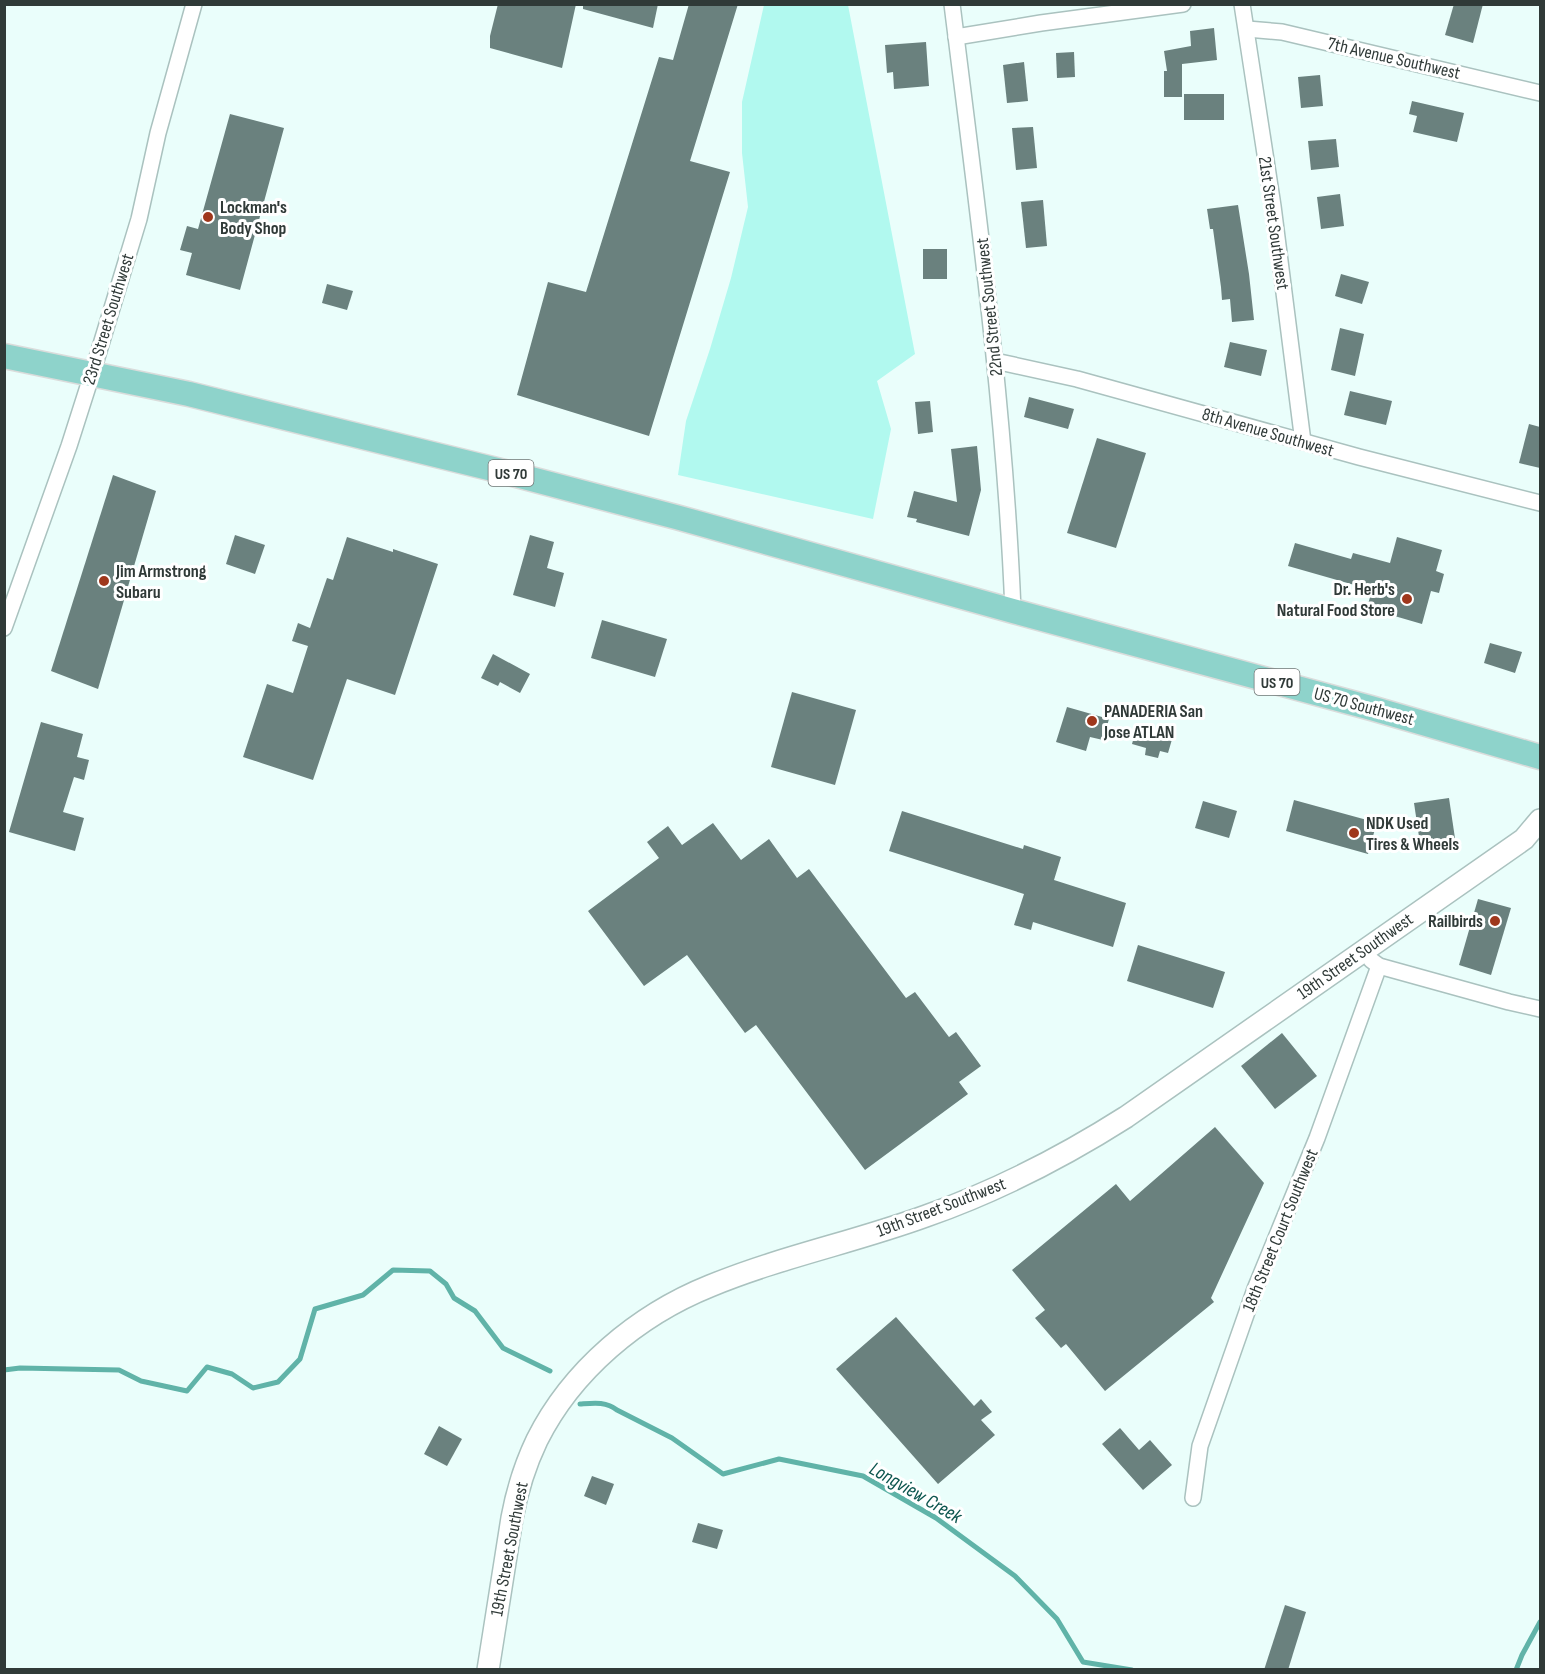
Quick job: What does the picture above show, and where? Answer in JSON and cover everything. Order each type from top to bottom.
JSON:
[{"type":"main road","name":"US 70","points":[[4,356],[278,415],[488,467],[1013,611]]},
{"type":"main road","name":"US 70 Southwest","points":[[1013,611],[1371,708],[1540,757]]},
{"type":"street","name":"23rd Street Southwest","points":[[4,628],[69,446],[92,374],[139,219],[158,133],[194,4]]},
{"type":"street","name":"22nd Street Southwest","points":[[952,4],[992,321],[1006,474],[1013,611]]},
{"type":"street","points":[[956,37],[1183,4]]},
{"type":"street","name":"21st Street Southwest","points":[[1242,4],[1273,206],[1303,442]]},
{"type":"street","name":"7th Avenue Southwest","points":[[1247,29],[1282,32],[1540,93]]},
{"type":"street","name":"8th Avenue Southwest","points":[[995,361],[1077,379],[1359,458],[1540,503]]},
{"type":"street","name":"19th Street Southwest","points":[[488,1670],[512,1518],[525,1468],[537,1440],[558,1405],[583,1373],[612,1345],[653,1315],[709,1286],[783,1260],[927,1216],[987,1192],[1046,1164],[1126,1117],[1524,839],[1540,820]]},
{"type":"street","points":[[1362,951],[1379,966],[1540,1009]]},
{"type":"street","name":"18th Street Court Southwest","points":[[1193,1498],[1200,1446],[1255,1289],[1317,1138],[1379,966]]},
{"type":"shaded area","points":[[764,5],[848,5],[915,354],[877,381],[891,429],[873,519],[678,475],[686,421],[731,278],[748,207],[742,153],[742,102]]},
{"type":"building","points":[[498,4],[576,4],[562,68],[490,48],[490,36]]},
{"type":"building","points":[[583,4],[658,4],[653,28],[583,9]]},
{"type":"building","points":[[689,4],[738,4],[690,161],[730,172],[649,436],[517,395],[548,282],[586,292],[659,57],[673,60]]},
{"type":"building","points":[[1454,4],[1483,4],[1473,43],[1445,35]]},
{"type":"building","points":[[1214,28],[1217,60],[1182,64],[1182,97],[1164,97],[1164,71],[1167,71],[1164,51],[1191,46],[1190,31]]},
{"type":"building","points":[[926,42],[929,86],[894,89],[893,72],[887,73],[885,45]]},
{"type":"building","points":[[1074,52],[1075,77],[1057,78],[1056,53]]},
{"type":"building","points":[[1024,62],[1028,101],[1007,103],[1003,65]]},
{"type":"building","points":[[1320,75],[1323,106],[1301,108],[1298,77]]},
{"type":"building","points":[[1184,94],[1224,94],[1224,120],[1184,120]]},
{"type":"building","points":[[1412,101],[1464,113],[1457,142],[1413,132],[1417,116],[1409,114]]},
{"type":"building","points":[[230,114],[284,128],[240,290],[186,275],[192,253],[180,250],[187,226],[198,229]]},
{"type":"building","points":[[1033,127],[1037,168],[1016,170],[1012,128]]},
{"type":"building","points":[[1336,139],[1339,167],[1311,170],[1308,141]]},
{"type":"building","points":[[1340,194],[1344,226],[1321,229],[1317,197]]},
{"type":"building","points":[[1043,200],[1047,246],[1026,248],[1021,202]]},
{"type":"building","points":[[1238,205],[1254,320],[1232,322],[1230,299],[1222,300],[1213,229],[1210,229],[1207,209]]},
{"type":"building","points":[[923,249],[947,249],[947,279],[923,279]]},
{"type":"building","points":[[1341,274],[1369,282],[1362,304],[1335,296]]},
{"type":"building","points":[[327,284],[353,291],[347,310],[322,303]]},
{"type":"building","points":[[1340,328],[1364,334],[1355,376],[1331,370]]},
{"type":"building","points":[[1230,342],[1267,350],[1261,376],[1224,367]]},
{"type":"building","points":[[1350,391],[1392,401],[1386,425],[1344,415]]},
{"type":"building","points":[[1029,397],[1074,409],[1068,429],[1024,417]]},
{"type":"building","points":[[930,401],[933,432],[918,434],[915,402]]},
{"type":"building","points":[[1529,424],[1540,427],[1540,468],[1519,463]]},
{"type":"building","points":[[1097,438],[1146,453],[1116,548],[1067,533]]},
{"type":"building","points":[[977,446],[981,490],[969,536],[916,522],[917,519],[907,517],[914,491],[957,502],[951,449]]},
{"type":"building","name":"Jim Armstrong Subaru","points":[[113,475],[156,491],[98,689],[51,671]]},
{"type":"building","points":[[235,535],[265,545],[255,574],[226,564]]},
{"type":"building","points":[[530,535],[554,542],[547,568],[564,573],[555,607],[513,595]]},
{"type":"building","points":[[347,537],[438,564],[395,695],[347,679],[313,780],[243,757],[267,684],[293,693],[308,646],[292,641],[298,623],[310,628],[327,578],[333,580]]},
{"type":"building","points":[[1397,537],[1442,550],[1436,571],[1444,574],[1439,593],[1431,591],[1422,624],[1367,608],[1372,590],[1288,566],[1295,543],[1351,559],[1353,553],[1390,563]]},
{"type":"building","points":[[602,620],[667,639],[655,677],[591,658]]},
{"type":"building","points":[[1490,643],[1522,652],[1515,673],[1484,663]]},
{"type":"building","points":[[493,654],[530,674],[520,693],[500,682],[498,686],[481,678]]},
{"type":"building","points":[[792,692],[856,710],[835,785],[771,767]]},
{"type":"building","points":[[1067,707],[1109,719],[1103,740],[1090,737],[1086,751],[1056,742]]},
{"type":"building","points":[[41,722],[83,734],[77,757],[89,760],[84,780],[74,777],[63,812],[84,818],[75,851],[9,832]]},
{"type":"building","points":[[1137,726],[1173,736],[1168,753],[1160,751],[1158,758],[1145,755],[1146,748],[1132,744]]},
{"type":"building","points":[[1449,798],[1456,845],[1421,850],[1414,803]]},
{"type":"building","points":[[1294,800],[1367,820],[1365,827],[1375,829],[1368,854],[1286,831]]},
{"type":"building","points":[[1203,801],[1237,811],[1229,838],[1195,828]]},
{"type":"building","points":[[902,811],[1023,849],[1024,845],[1061,857],[1054,880],[1126,903],[1113,947],[1033,922],[1031,930],[1014,925],[1024,894],[889,851]]},
{"type":"building","points":[[713,823],[741,860],[769,839],[797,878],[809,869],[906,998],[915,992],[949,1037],[956,1032],[981,1066],[959,1082],[968,1094],[865,1170],[756,1025],[745,1033],[687,955],[644,986],[588,911],[659,858],[647,842],[668,826],[682,845]]},
{"type":"building","points":[[1478,899],[1511,908],[1491,975],[1459,965]]},
{"type":"building","points":[[1138,945],[1225,972],[1213,1008],[1127,981]]},
{"type":"building","points":[[1282,1033],[1317,1076],[1275,1109],[1241,1066]]},
{"type":"building","points":[[1215,1127],[1264,1183],[1211,1298],[1214,1302],[1105,1391],[1066,1344],[1061,1348],[1035,1318],[1045,1310],[1012,1270],[1116,1184],[1130,1201]]},
{"type":"building","points":[[896,1317],[974,1406],[981,1399],[992,1412],[981,1420],[995,1435],[938,1484],[836,1369]]},
{"type":"building","points":[[439,1426],[462,1439],[447,1466],[424,1454]]},
{"type":"building","points":[[1120,1428],[1139,1450],[1150,1440],[1172,1465],[1143,1490],[1102,1444]]},
{"type":"building","points":[[592,1476],[614,1484],[606,1505],[584,1496]]},
{"type":"building","points":[[698,1523],[723,1530],[717,1549],[692,1542]]},
{"type":"building","points":[[1285,1605],[1306,1612],[1288,1670],[1264,1670]]},
{"type":"waterway","name":"Longview Creek","points":[[4,1370],[20,1368],[119,1370],[141,1381],[187,1391],[207,1367],[232,1374],[253,1388],[278,1382],[300,1359],[315,1309],[363,1295],[393,1270],[430,1271],[446,1284],[454,1298],[475,1311],[503,1348],[550,1371]]},
{"type":"waterway","name":"Longview Creek","points":[[580,1404],[599,1403],[613,1407],[672,1438],[723,1474],[779,1459],[863,1476],[936,1518],[1015,1576],[1057,1619],[1083,1662],[1132,1670]]},
{"type":"waterway","points":[[1516,1670],[1540,1622]]},
{"type":"place","name":"Lockman's Body Shop","points":[[208,217]]},
{"type":"place","name":"Jim Armstrong Subaru","points":[[104,581]]},
{"type":"place","name":"Dr. Herb's Natural Food Store","points":[[1407,599]]},
{"type":"place","name":"PANADERIA San Jose ATLAN","points":[[1092,721]]},
{"type":"place","name":"NDK Used Tires & Wheels","points":[[1354,833]]},
{"type":"place","name":"Railbirds","points":[[1495,921]]}]
